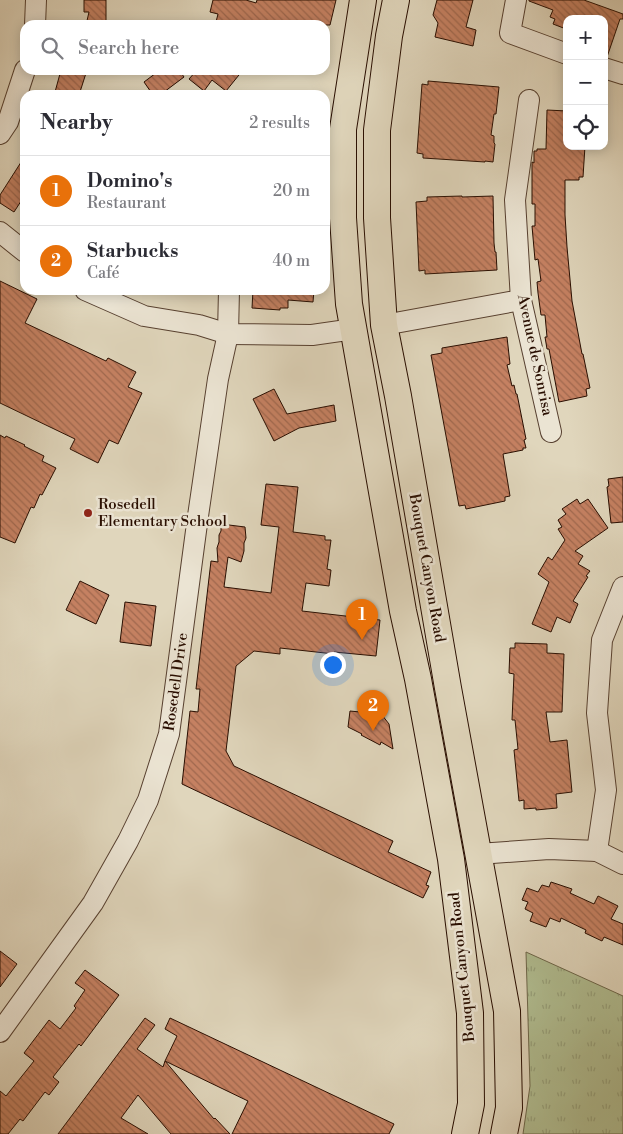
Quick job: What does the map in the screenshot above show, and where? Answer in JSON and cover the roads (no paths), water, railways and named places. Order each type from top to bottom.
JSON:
[{"type":"main road","name":"Bouquet Canyon Road","points":[[363,0],[343,129],[344,218],[349,304],[403,611],[418,679],[451,859],[470,1013],[471,1104],[465,1134]]},
{"type":"main road","name":"Bouquet Canyon Road","points":[[396,0],[389,36],[377,130],[377,218],[384,325],[507,1012],[509,1108],[504,1134]]},
{"type":"main road","points":[[354,329],[384,325]]},
{"type":"main road","points":[[403,611],[409,595],[412,593],[416,594],[443,734],[463,768]]},
{"type":"main road","points":[[451,859],[478,854]]},
{"type":"street","points":[[35,20],[36,0]]},
{"type":"street","points":[[516,0],[510,33],[563,53]]},
{"type":"street","points":[[608,69],[623,74]]},
{"type":"street","points":[[0,134],[8,122],[23,75]]},
{"type":"street","name":"Avenue de Sonrisa","points":[[529,100],[515,200],[521,300],[551,432]]},
{"type":"street","points":[[0,232],[20,248]]},
{"type":"street","points":[[96,295],[144,316],[199,325],[228,334],[312,335],[354,329]]},
{"type":"street","name":"Rosedell Drive","points":[[0,1032],[93,903],[128,841],[148,800],[169,734],[198,516],[218,382],[228,334],[229,295]]},
{"type":"street","points":[[384,325],[521,300]]},
{"type":"street","points":[[597,851],[606,790],[597,713],[602,640],[623,587]]},
{"type":"street","points":[[478,854],[549,849],[597,851],[623,864]]},
{"type":"place","name":"Rosedell Elementary School","points":[[88,513]]},
{"type":"place","name":"Domino's","points":[[362,640]]},
{"type":"place","name":"Starbucks","points":[[373,731]]}]
